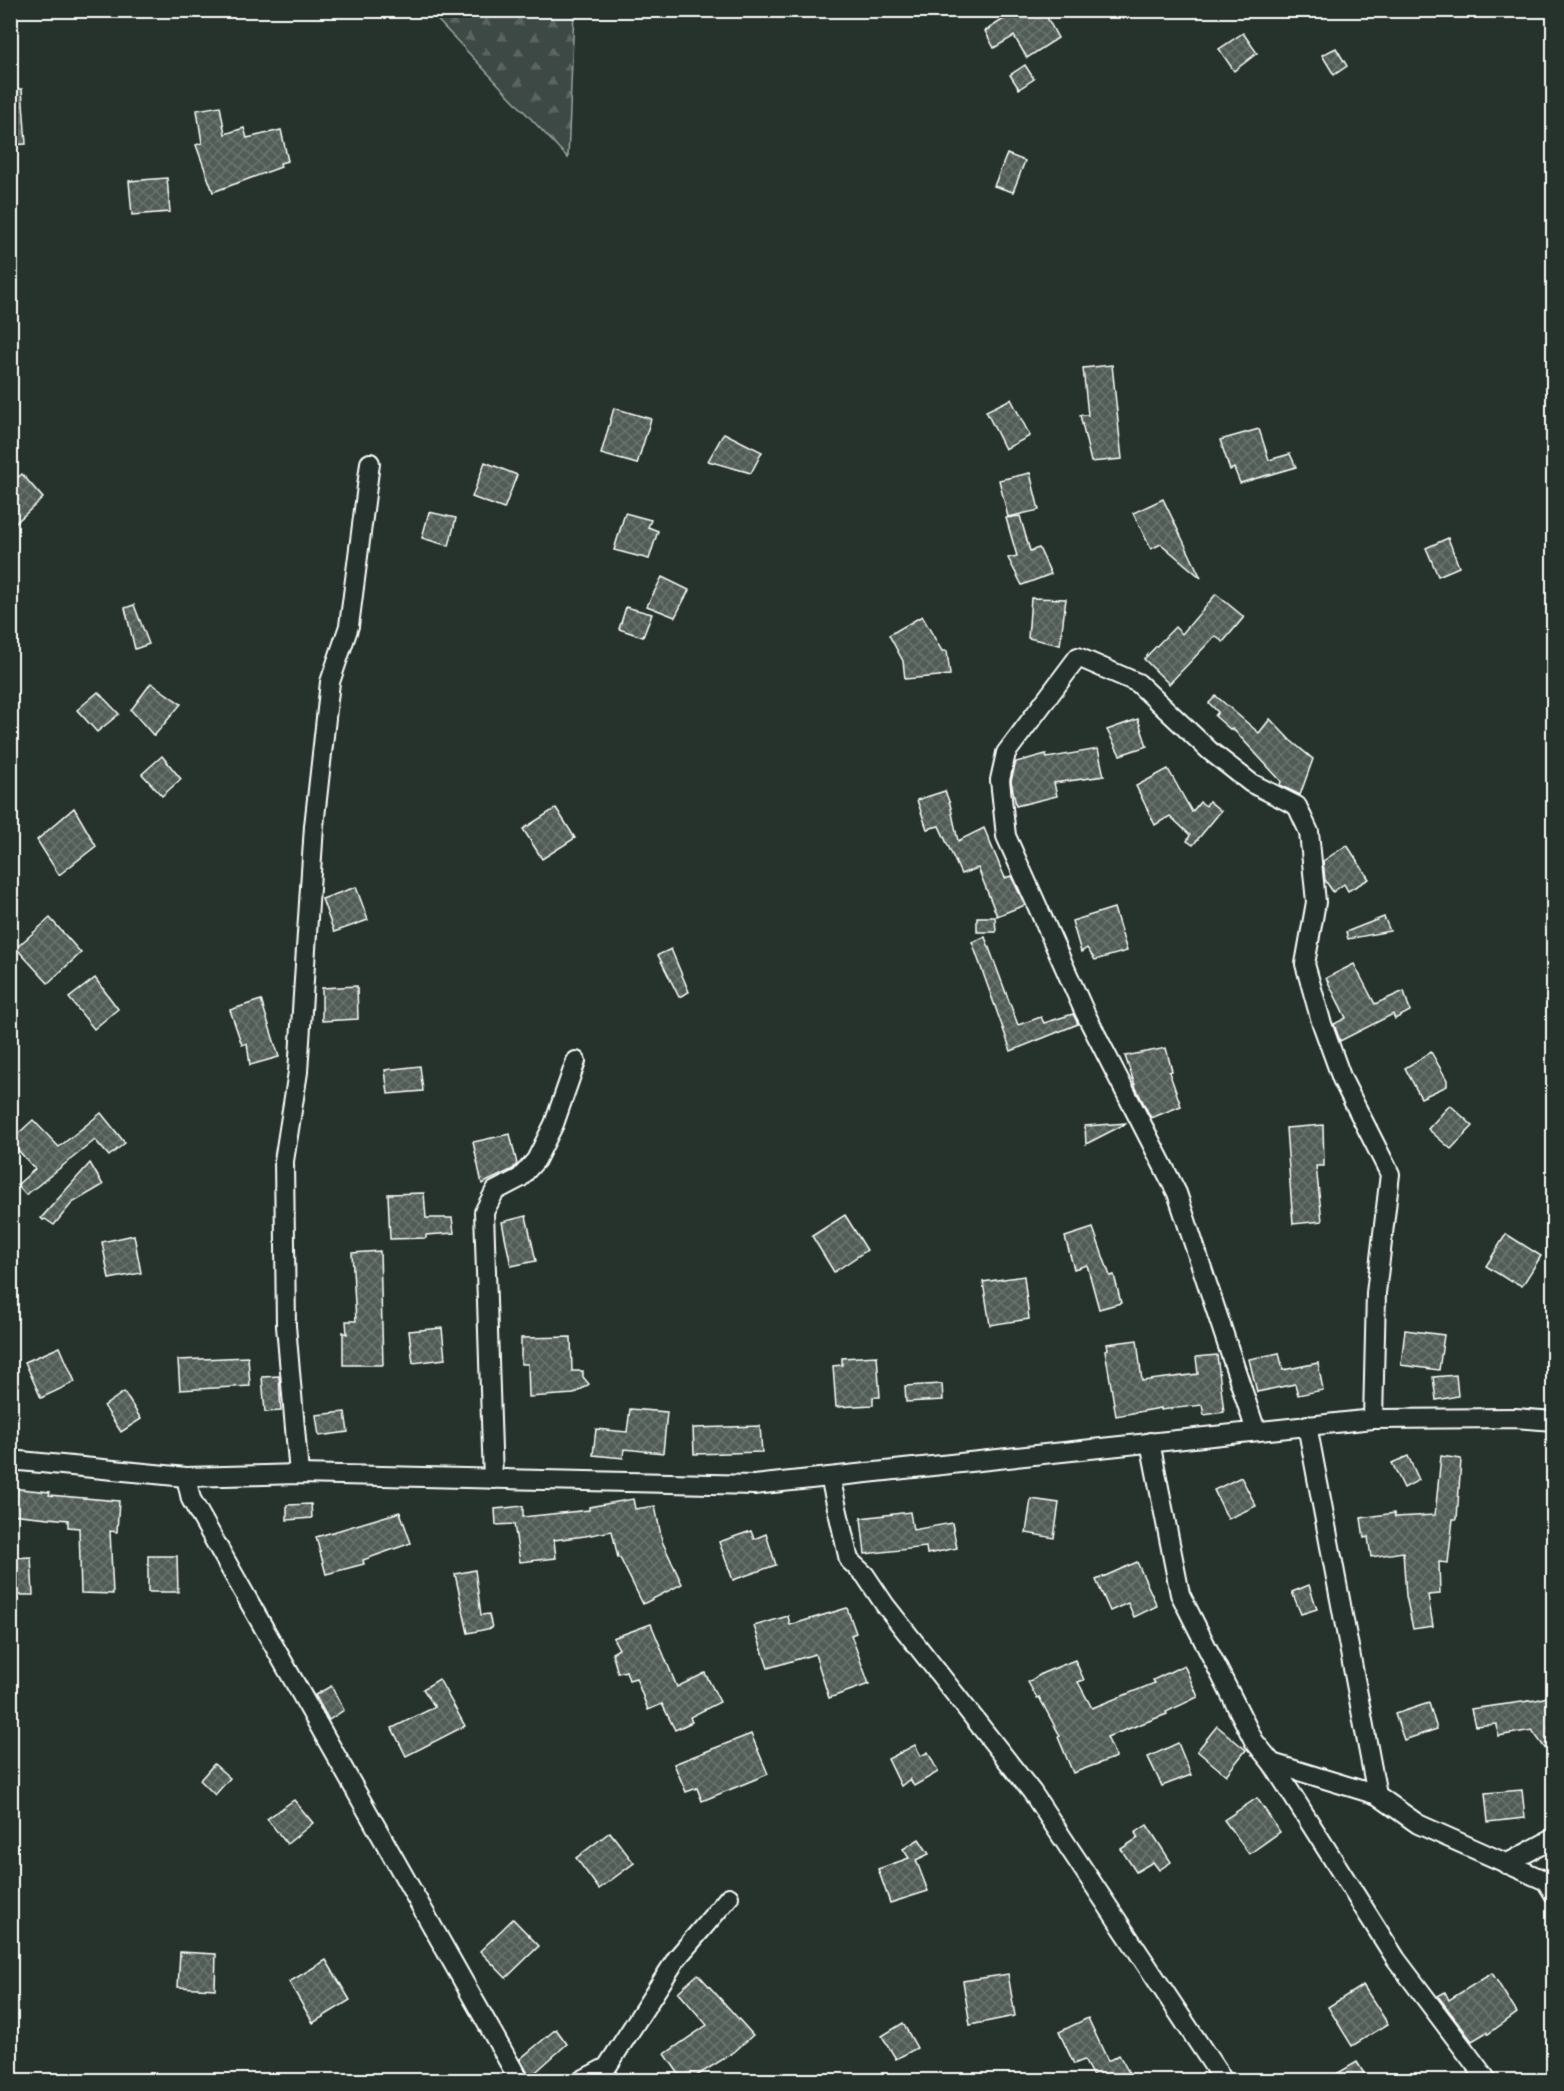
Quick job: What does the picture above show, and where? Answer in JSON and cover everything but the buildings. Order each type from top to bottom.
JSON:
[{"type":"street","points":[[299,1474],[286,1326],[284,1161],[298,1072],[314,826],[330,682],[349,626],[370,463]]},
{"type":"street","points":[[1256,1431],[1177,1193],[1085,1013],[1006,837],[1000,780],[1006,753],[1078,657],[1138,683],[1218,758],[1251,783],[1297,806],[1309,832],[1316,902],[1305,964],[1321,1021],[1342,1079],[1390,1174],[1376,1293],[1373,1419]]},
{"type":"street","points":[[493,1479],[484,1212],[495,1191],[520,1178],[536,1160],[554,1124],[576,1061]]},
{"type":"street","points":[[10,1460],[186,1476],[299,1474],[754,1485],[1373,1419],[1515,1418],[1554,1421]]},
{"type":"street","points":[[1307,1425],[1377,1795]]},
{"type":"street","points":[[1150,1442],[1180,1594],[1254,1742],[1272,1763],[1396,1959],[1487,2080]]},
{"type":"street","points":[[186,1476],[191,1499],[519,2080]]},
{"type":"street","points":[[830,1477],[849,1560],[865,1575],[885,1605],[1032,1792],[1223,2080]]},
{"type":"street","points":[[1272,1763],[1377,1795],[1418,1824],[1546,1881],[1554,1894]]},
{"type":"street","points":[[1506,1864],[1554,1838]]},
{"type":"street","points":[[582,2080],[607,2067],[677,1958],[729,1897]]},
{"type":"green space","points":[[429,11],[574,11],[568,158]]}]
